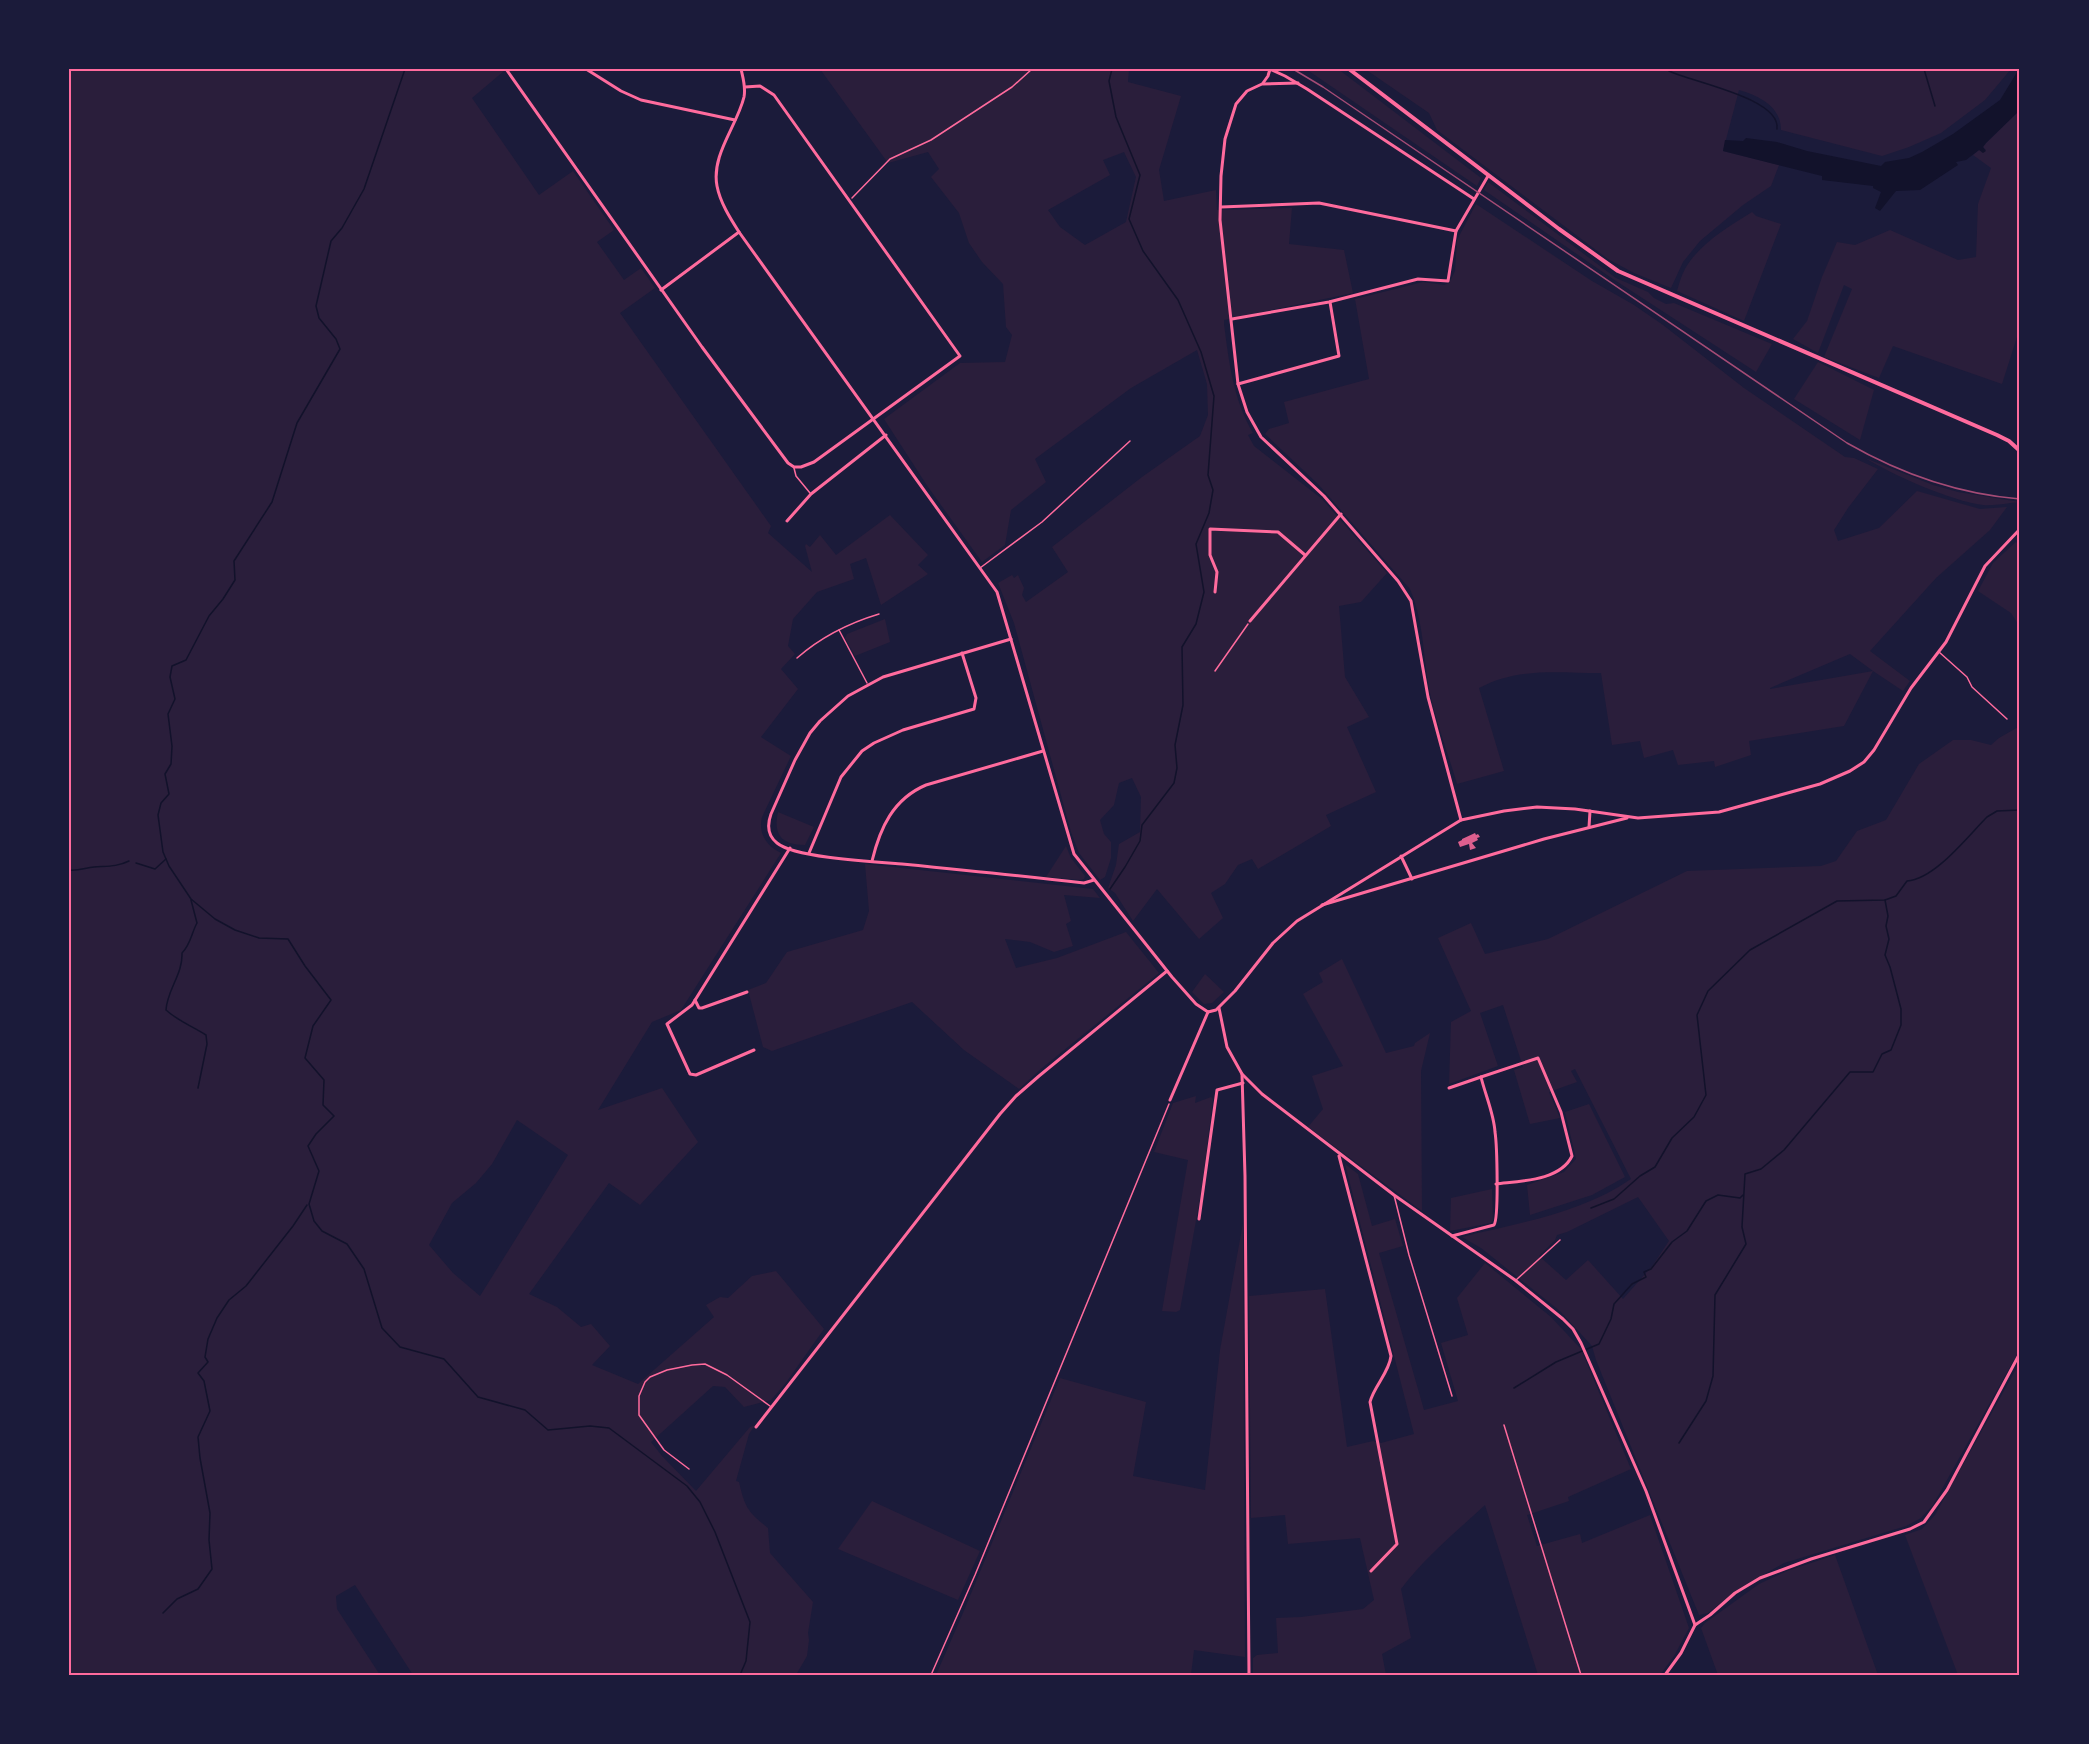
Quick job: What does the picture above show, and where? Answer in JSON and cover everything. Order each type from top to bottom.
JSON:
[{"type":"street","points":[[506,69],[750,414],[788,463],[794,467],[801,467],[814,462],[960,356],[774,95],[760,86],[744,87]]},
{"type":"street","points":[[586,69],[621,91],[641,100],[735,120]]},
{"type":"street","points":[[741,69],[744,98],[720,158],[716,179],[722,202],[740,232],[998,595],[1072,850],[1193,1002],[1208,1012]]},
{"type":"street","points":[[1262,84],[1270,69],[1298,83],[1474,199]]},
{"type":"street","points":[[1348,69],[1620,273],[1997,435],[2019,449]]},
{"type":"street","points":[[1298,83],[1262,84],[1240,97],[1231,116],[1223,152],[1222,237],[1238,384],[1247,412],[1261,437],[1307,478],[1341,514],[1411,601],[1428,697],[1461,820]]},
{"type":"street","points":[[1232,319],[1329,302],[1418,279],[1448,281],[1456,231],[1488,176]]},
{"type":"street","points":[[1221,207],[1319,203],[1456,231]]},
{"type":"street","points":[[661,290],[740,232]]},
{"type":"street","points":[[1238,384],[1339,356],[1329,302]]},
{"type":"street","points":[[787,521],[811,494],[886,435]]},
{"type":"street","points":[[1250,621],[1341,514]]},
{"type":"street","points":[[1215,592],[1217,572],[1210,555],[1210,529],[1278,532],[1305,555]]},
{"type":"street","points":[[1170,1100],[1208,1012],[1218,1008],[1239,987],[1283,933],[1315,908],[1461,820],[1530,808],[1590,811],[1630,818],[1655,818],[1726,811],[1847,774],[1870,755],[1913,684],[1952,632],[1985,566],[2020,529]]},
{"type":"street","points":[[1011,639],[883,677],[848,696],[820,721],[810,734],[795,760],[774,807],[769,822],[769,832],[778,844],[809,853],[872,862],[1084,883],[1094,880]]},
{"type":"street","points":[[809,853],[841,777],[862,751],[903,730],[974,709],[976,698],[962,653]]},
{"type":"street","points":[[872,862],[879,835],[892,812],[899,802],[917,789],[1043,751]]},
{"type":"street","points":[[1589,827],[1590,811]]},
{"type":"street","points":[[1315,908],[1589,827],[1630,818]]},
{"type":"street","points":[[754,1050],[696,1075],[690,1074],[667,1024],[681,1016],[695,1000],[790,848]]},
{"type":"street","points":[[1401,856],[1412,879]]},
{"type":"street","points":[[1350,887],[1349,892],[1354,896]]},
{"type":"street","points":[[756,1427],[1005,1108],[1039,1076],[1167,971]]},
{"type":"street","points":[[695,1000],[699,1008],[702,1008],[747,992]]},
{"type":"street","points":[[1218,1008],[1227,1047],[1242,1074],[1262,1094],[1394,1195],[1515,1280],[1573,1329],[1647,1491],[1695,1625]]},
{"type":"street","points":[[1449,1088],[1538,1058],[1561,1112],[1572,1156],[1564,1167],[1548,1174],[1530,1180],[1496,1184]]},
{"type":"street","points":[[1242,1074],[1249,1675]]},
{"type":"street","points":[[1452,1236],[1494,1226],[1497,1220],[1495,1130],[1481,1077]]},
{"type":"street","points":[[1199,1219],[1216,1090],[1243,1083]]},
{"type":"street","points":[[1339,1154],[1391,1356],[1390,1364],[1372,1393],[1370,1402],[1397,1544],[1371,1571]]},
{"type":"street","points":[[1665,1675],[1681,1653],[1695,1625],[1736,1593],[1760,1578],[1816,1557],[1910,1530],[1924,1522],[1947,1490],[2020,1353]]},
{"type":"lane","points":[[980,568],[1042,522],[1130,441]]},
{"type":"lane","points":[[794,467],[796,476],[811,494]]},
{"type":"lane","points":[[797,658],[808,648],[839,630],[879,614]]},
{"type":"lane","points":[[839,630],[867,684]]},
{"type":"lane","points":[[1939,651],[1966,677],[1972,687],[2007,719]]},
{"type":"lane","points":[[1394,1195],[1409,1255],[1452,1396]]},
{"type":"lane","points":[[1515,1280],[1560,1240]]},
{"type":"lane","points":[[690,1469],[664,1450],[639,1415],[639,1396],[645,1382],[650,1377],[667,1370],[705,1364],[727,1375],[770,1407]]},
{"type":"path","points":[[849,201],[890,159],[931,140],[1012,87],[1032,69]]},
{"type":"path","points":[[1215,671],[1250,621]]},
{"type":"path","points":[[931,1675],[975,1575],[1170,1100]]},
{"type":"path","points":[[1504,1425],[1581,1675]]},
{"type":"shaded area","points":[[69,69],[503,69],[504,71],[472,98],[539,195],[573,171],[614,230],[597,242],[624,280],[641,268],[655,288],[620,313],[771,526],[768,533],[812,572],[806,544],[810,547],[820,535],[836,555],[890,515],[928,555],[918,565],[928,574],[881,605],[866,558],[850,564],[854,579],[817,592],[793,619],[788,646],[795,654],[781,669],[798,689],[761,737],[791,756],[761,823],[762,834],[767,843],[781,853],[681,1010],[652,1022],[598,1110],[662,1088],[698,1142],[640,1205],[609,1183],[529,1294],[557,1307],[581,1327],[591,1324],[610,1346],[592,1365],[638,1384],[714,1317],[706,1305],[720,1297],[728,1298],[752,1276],[776,1271],[824,1329],[771,1400],[744,1407],[725,1387],[713,1386],[651,1442],[696,1491],[750,1427],[755,1425],[749,1434],[736,1481],[739,1482],[748,1509],[768,1528],[770,1553],[813,1602],[807,1656],[796,1675],[413,1675],[355,1585],[336,1596],[337,1609],[380,1675],[69,1675]],"holes":[[[517,1120],[568,1155],[480,1296],[453,1273],[429,1245],[452,1203],[476,1183],[492,1164]]]},
{"type":"shaded area","points":[[820,69],[1129,69],[1128,82],[1181,96],[1159,170],[1164,201],[1216,190],[1217,210],[1292,208],[1289,244],[1344,250],[1353,293],[1224,320],[1224,324],[1236,394],[1253,433],[1248,435],[1254,446],[1322,499],[1387,573],[1361,602],[1339,606],[1345,677],[1369,717],[1347,727],[1376,792],[1326,815],[1331,826],[1258,869],[1252,859],[1238,865],[1225,884],[1211,893],[1223,918],[1199,939],[1157,889],[1133,921],[1115,893],[1108,888],[1116,865],[1119,844],[1140,832],[1141,797],[1132,778],[1119,783],[1114,805],[1100,820],[1104,834],[1111,842],[1111,858],[1105,877],[1100,880],[1079,853],[1071,832],[1014,623],[998,583],[1012,575],[1014,578],[1018,575],[1024,588],[1022,595],[1026,602],[1068,572],[1052,547],[1142,477],[1200,436],[1208,415],[1207,384],[1197,350],[1131,388],[1035,459],[1046,482],[1011,510],[1005,545],[982,562],[928,487],[884,419],[960,363],[1005,362],[1012,335],[1006,327],[1003,284],[982,262],[969,243],[959,213],[931,177],[939,169],[928,152],[888,163]],"holes":[[[1124,152],[1136,177],[1126,222],[1085,245],[1060,227],[1048,210],[1110,175],[1103,160]]]},
{"type":"shaded area","points":[[1306,69],[1338,69],[1481,178],[1477,186]]},
{"type":"shaded area","points":[[1365,69],[2011,69],[1985,100],[1941,133],[1882,156],[1781,130],[1777,114],[1768,103],[1739,90],[1723,151],[1779,165],[1771,186],[1743,205],[1700,241],[1683,262],[1671,288],[1634,273],[1608,259],[1437,130],[1429,113]]},
{"type":"shaded area","points":[[2019,69],[2020,110],[1986,143],[1983,147],[1986,151],[1983,153],[1979,150],[1966,160],[1956,162],[1958,165],[1920,190],[1896,191],[1880,211],[1875,208],[1881,192],[1873,186],[1822,180],[1822,176],[1723,151],[1725,140],[1743,141],[1746,138],[1777,142],[1807,151],[1881,166],[1885,162],[1909,158],[1953,134],[2000,100]]},
{"type":"shaded area","points":[[2020,110],[2020,336],[2017,337],[2002,384],[1893,346],[1879,378],[1824,357],[1852,289],[1844,285],[1818,353],[1793,339],[1807,321],[1837,242],[1855,245],[1890,230],[1958,260],[1976,257],[1978,204],[1991,168],[1973,155],[1979,150],[1986,150],[1983,147],[1986,143]]},
{"type":"shaded area","points":[[1488,182],[1616,278],[1648,292],[1666,304],[1674,303],[1772,344],[1756,372],[1610,277],[1484,190]]},
{"type":"shaded area","points":[[1476,204],[1592,281],[1634,305],[1744,388],[1845,457],[1854,458],[1878,469],[1834,530],[1838,541],[1879,528],[1917,491],[1980,509],[2007,507],[1990,530],[1936,578],[1870,651],[1910,681],[1903,691],[1873,671],[1844,726],[1749,741],[1751,755],[1715,767],[1714,761],[1678,765],[1673,750],[1644,758],[1640,741],[1612,745],[1601,673],[1553,672],[1508,677],[1479,688],[1504,771],[1457,784],[1432,704],[1420,621],[1410,589],[1318,484],[1265,434],[1269,429],[1289,423],[1284,402],[1369,379],[1355,299],[1423,282],[1444,285],[1449,283],[1455,271],[1457,240]],"holes":[[[1850,654],[1873,671],[1770,689]]]},
{"type":"shaded area","points":[[1752,212],[1756,216],[1781,224],[1744,321],[1677,291],[1685,269],[1698,252],[1715,237]]},
{"type":"shaded area","points":[[1818,362],[1874,390],[1860,440],[1794,399]]},
{"type":"shaded area","points":[[1865,458],[1933,485],[1958,492],[2020,502],[1997,505],[1970,503],[1906,479]]},
{"type":"shaded area","points":[[2016,542],[2020,546],[2020,627],[2011,613],[1978,591],[1993,563]]},
{"type":"shaded area","points":[[885,619],[890,642],[855,656],[845,638],[847,634]]},
{"type":"shaded area","points":[[2020,726],[2020,1349],[1933,1505],[1921,1518],[1906,1526],[1784,1563],[1740,1588],[1708,1613],[1699,1615],[1592,1346],[1560,1311],[1481,1248],[1462,1237],[1571,1209],[1612,1191],[1631,1179],[1575,1069],[1571,1071],[1577,1082],[1549,1092],[1560,1118],[1530,1124],[1514,1070],[1523,1067],[1503,1005],[1480,1013],[1498,1066],[1449,1084],[1451,1022],[1471,1011],[1438,938],[1471,923],[1485,954],[1548,939],[1687,871],[1821,866],[1836,861],[1857,831],[1886,820],[1919,764],[1953,740],[1971,740],[1991,745]],"holes":[[[1638,1197],[1669,1241],[1653,1265],[1623,1299],[1588,1260],[1566,1280],[1539,1256],[1557,1235]]]},
{"type":"shaded area","points":[[778,812],[814,827],[805,845],[790,843],[781,837],[777,826]]},
{"type":"shaded area","points":[[1066,846],[1071,858],[1085,876],[1084,879],[1046,877]]},
{"type":"shaded area","points":[[865,864],[1093,889],[1100,898],[1064,895],[1071,921],[1066,924],[1073,946],[1054,952],[1030,942],[1005,939],[1016,968],[1057,958],[1126,932],[1159,973],[1019,1089],[964,1050],[912,1002],[772,1051],[763,1047],[748,990],[766,983],[787,952],[863,930],[869,911]]},
{"type":"shaded area","points":[[1342,959],[1386,1053],[1414,1046],[1430,1033],[1421,1071],[1422,1211],[1308,1127],[1323,1109],[1312,1076],[1343,1066],[1303,994],[1323,982],[1319,973]]},
{"type":"shaded area","points":[[1205,974],[1224,992],[1212,1003],[1204,1004],[1192,992]]},
{"type":"shaded area","points":[[1196,1096],[1195,1103],[1211,1097],[1213,1099],[1202,1187],[1180,1310],[1162,1311],[1188,1160],[1154,1152],[1173,1103]]},
{"type":"shaded area","points":[[1589,1104],[1625,1177],[1592,1195],[1530,1215],[1527,1185],[1564,1172],[1576,1159],[1565,1112]]},
{"type":"shaded area","points":[[1345,1164],[1358,1174],[1372,1226],[1395,1219],[1403,1246],[1379,1253],[1424,1410],[1458,1401],[1441,1343],[1468,1335],[1457,1298],[1485,1263],[1551,1317],[1581,1349],[1631,1469],[1568,1497],[1569,1501],[1527,1515],[1537,1546],[1580,1534],[1582,1543],[1650,1515],[1689,1628],[1674,1656],[1660,1675],[1538,1675],[1485,1505],[1430,1555],[1401,1589],[1411,1638],[1382,1654],[1386,1675],[1253,1675],[1253,1658],[1257,1655],[1278,1653],[1276,1618],[1363,1609],[1374,1600],[1360,1538],[1288,1544],[1285,1515],[1251,1518],[1249,1296],[1325,1289],[1347,1447],[1373,1441],[1381,1443],[1414,1434]]},
{"type":"shaded area","points":[[1492,1189],[1493,1220],[1491,1223],[1450,1231],[1451,1198]]},
{"type":"shaded area","points":[[1243,1223],[1245,1657],[1194,1650],[1191,1675],[936,1675],[1060,1378],[1146,1402],[1133,1476],[1205,1490],[1220,1350]]},
{"type":"shaded area","points":[[2020,1362],[2020,1675],[1958,1675],[1905,1535],[1922,1529],[1935,1515]]},
{"type":"shaded area","points":[[872,1501],[980,1551],[958,1600],[838,1549]]},
{"type":"shaded area","points":[[1835,1555],[1878,1675],[1718,1675],[1701,1628],[1705,1623],[1759,1584],[1787,1571]]},
{"type":"building","points":[[1475,833],[1480,837],[1472,843],[1476,848],[1470,850],[1469,844],[1460,847],[1458,842]]},
{"type":"waterway","points":[[405,69],[364,189],[342,228],[331,241],[316,306],[319,318],[336,339],[340,349],[297,423],[272,502],[234,561],[235,580],[209,616],[186,660],[172,666],[170,677],[175,699],[168,714],[172,746],[171,764],[165,774],[169,794],[161,803],[158,815],[163,852],[169,866],[191,899],[215,919],[235,930],[259,938],[288,939],[331,1000],[313,1026],[305,1058],[324,1080],[323,1105],[334,1116],[316,1134],[308,1146],[319,1171],[309,1204],[314,1221],[322,1231],[347,1244],[364,1269],[382,1328],[400,1347],[444,1359],[478,1397],[525,1410],[548,1430],[590,1426],[609,1428],[687,1486],[700,1502],[715,1532],[750,1622],[746,1661],[740,1675]]},
{"type":"waterway","points":[[1110,889],[1140,841],[1142,825],[1174,783],[1177,768],[1175,745],[1183,705],[1182,647],[1196,624],[1204,592],[1196,544],[1209,513],[1213,490],[1208,475],[1214,396],[1201,352],[1178,300],[1143,251],[1129,219],[1140,175],[1116,117],[1109,81],[1112,69]]},
{"type":"waterway","points":[[1924,69],[1935,106]]},
{"type":"waterway","points":[[1669,71],[1733,92],[1765,108],[1774,118],[1777,129]]},
{"type":"waterway","points":[[1591,1208],[1614,1199],[1640,1176],[1655,1167],[1672,1138],[1694,1117],[1706,1095],[1697,1015],[1708,991],[1750,950],[1837,901],[1885,900],[1896,896],[1907,881],[1918,878],[1939,865],[1987,817],[1997,811],[2020,810]]},
{"type":"waterway","points":[[136,863],[155,869],[166,859]]},
{"type":"waterway","points":[[69,870],[116,865],[129,861]]},
{"type":"waterway","points":[[191,900],[197,923],[182,953],[182,961],[166,1010],[206,1035],[207,1044],[198,1088]]},
{"type":"waterway","points":[[1679,1443],[1706,1401],[1713,1376],[1715,1295],[1746,1244],[1742,1227],[1745,1174],[1761,1169],[1784,1150],[1850,1072],[1873,1072],[1882,1054],[1891,1050],[1901,1025],[1901,1009],[1885,955],[1889,939],[1885,900]]},
{"type":"waterway","points":[[1514,1388],[1556,1362],[1599,1344],[1611,1319],[1614,1304],[1632,1284],[1646,1277],[1644,1272],[1651,1269],[1672,1242],[1687,1231],[1706,1201],[1718,1195],[1740,1198],[1743,1195]]},
{"type":"waterway","points":[[163,1613],[177,1599],[198,1589],[212,1569],[209,1540],[210,1513],[198,1437],[210,1411],[204,1381],[198,1373],[208,1362],[205,1357],[208,1339],[217,1318],[229,1300],[246,1286],[307,1205]]},
{"type":"railway","points":[[1293,69],[1323,87],[1847,443],[1888,464],[1930,481],[1974,493],[2020,499]]}]
